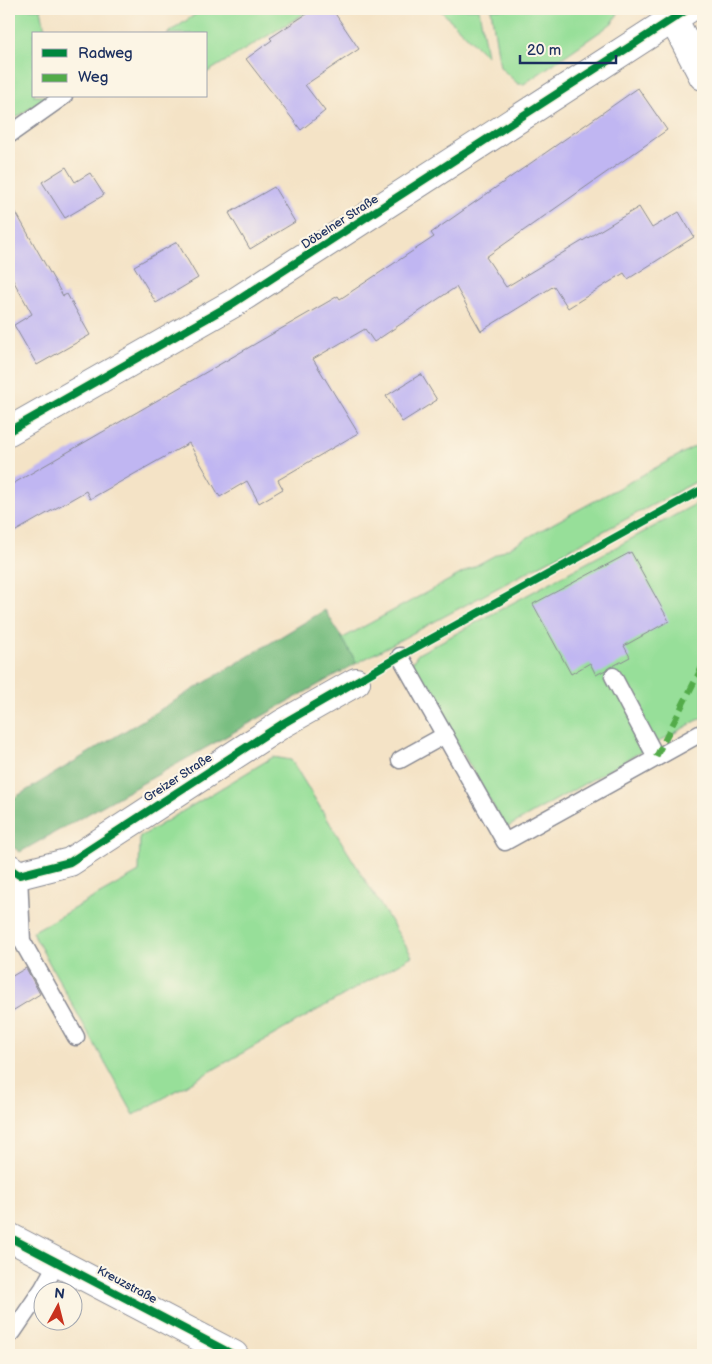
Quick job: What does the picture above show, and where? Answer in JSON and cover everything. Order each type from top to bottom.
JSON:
[{"type":"street","points":[[677,12],[703,76]]},
{"type":"street","name":"Döbelner Straße","points":[[9,431],[232,304],[677,12]]},
{"type":"street","name":"Greizer Straße","points":[[14,872],[70,862],[282,724],[356,682]]},
{"type":"street","name":"Kreuzstraße","points":[[9,1237],[58,1261],[234,1355]]},
{"type":"lane","points":[[9,135],[61,98]]},
{"type":"lane","points":[[400,656],[505,842],[703,732]]},
{"type":"lane","points":[[613,676],[656,757]]},
{"type":"lane","points":[[400,760],[445,735]]},
{"type":"lane","points":[[14,872],[22,941],[76,1037]]},
{"type":"lane","points":[[9,1334],[13,1332],[43,1288],[58,1261]]},
{"type":"green space","points":[[9,9],[41,9],[46,32],[32,32],[32,98],[46,98],[14,119],[9,120]]},
{"type":"green space","points":[[203,9],[312,9],[208,72],[208,32],[170,32]]},
{"type":"green space","points":[[439,9],[479,9],[487,56]]},
{"type":"green space","points":[[491,9],[621,9],[613,22],[604,29],[524,84],[518,84],[500,67]]},
{"type":"green space","points":[[703,442],[703,478],[357,663],[341,639]]},
{"type":"green space","points":[[703,500],[703,717],[506,828],[411,664],[418,654]]},
{"type":"green space","points":[[325,610],[357,663],[20,852],[9,844],[9,801]]},
{"type":"green space","points":[[273,757],[291,760],[412,956],[134,1115],[32,932],[139,872],[140,837]]},
{"type":"building","points":[[314,9],[332,9],[359,49],[305,85],[325,111],[301,130],[246,59],[272,40],[270,38]]},
{"type":"building","points":[[638,88],[667,130],[486,257],[506,287],[639,207],[652,228],[679,212],[694,237],[628,279],[624,273],[568,308],[554,286],[481,331],[456,287],[374,342],[365,329],[313,359],[358,433],[278,480],[283,489],[259,503],[247,481],[220,497],[189,443],[90,499],[86,491],[9,535],[9,486],[338,296],[340,299],[434,237],[431,233]]},
{"type":"building","points":[[66,167],[75,182],[90,173],[104,195],[65,218],[42,182]]},
{"type":"building","points":[[274,187],[295,222],[250,249],[229,213]]},
{"type":"building","points":[[9,200],[63,296],[67,294],[90,335],[37,365],[14,325],[32,314],[9,273]]},
{"type":"building","points":[[177,242],[198,278],[156,303],[134,266]]},
{"type":"building","points":[[421,374],[437,400],[402,422],[386,396]]},
{"type":"building","points":[[631,552],[669,621],[624,646],[630,657],[596,675],[590,663],[571,674],[533,604]]},
{"type":"building","points":[[26,968],[40,994],[9,1013],[9,978]]},
{"type":"marked path","points":[[656,757],[703,665]]},
{"type":"cycle path","points":[[9,431],[232,304],[688,9]]},
{"type":"cycle path","points":[[9,868],[19,875],[70,862],[282,724],[400,656],[703,489]]},
{"type":"cycle path","points":[[9,1237],[234,1355]]}]
